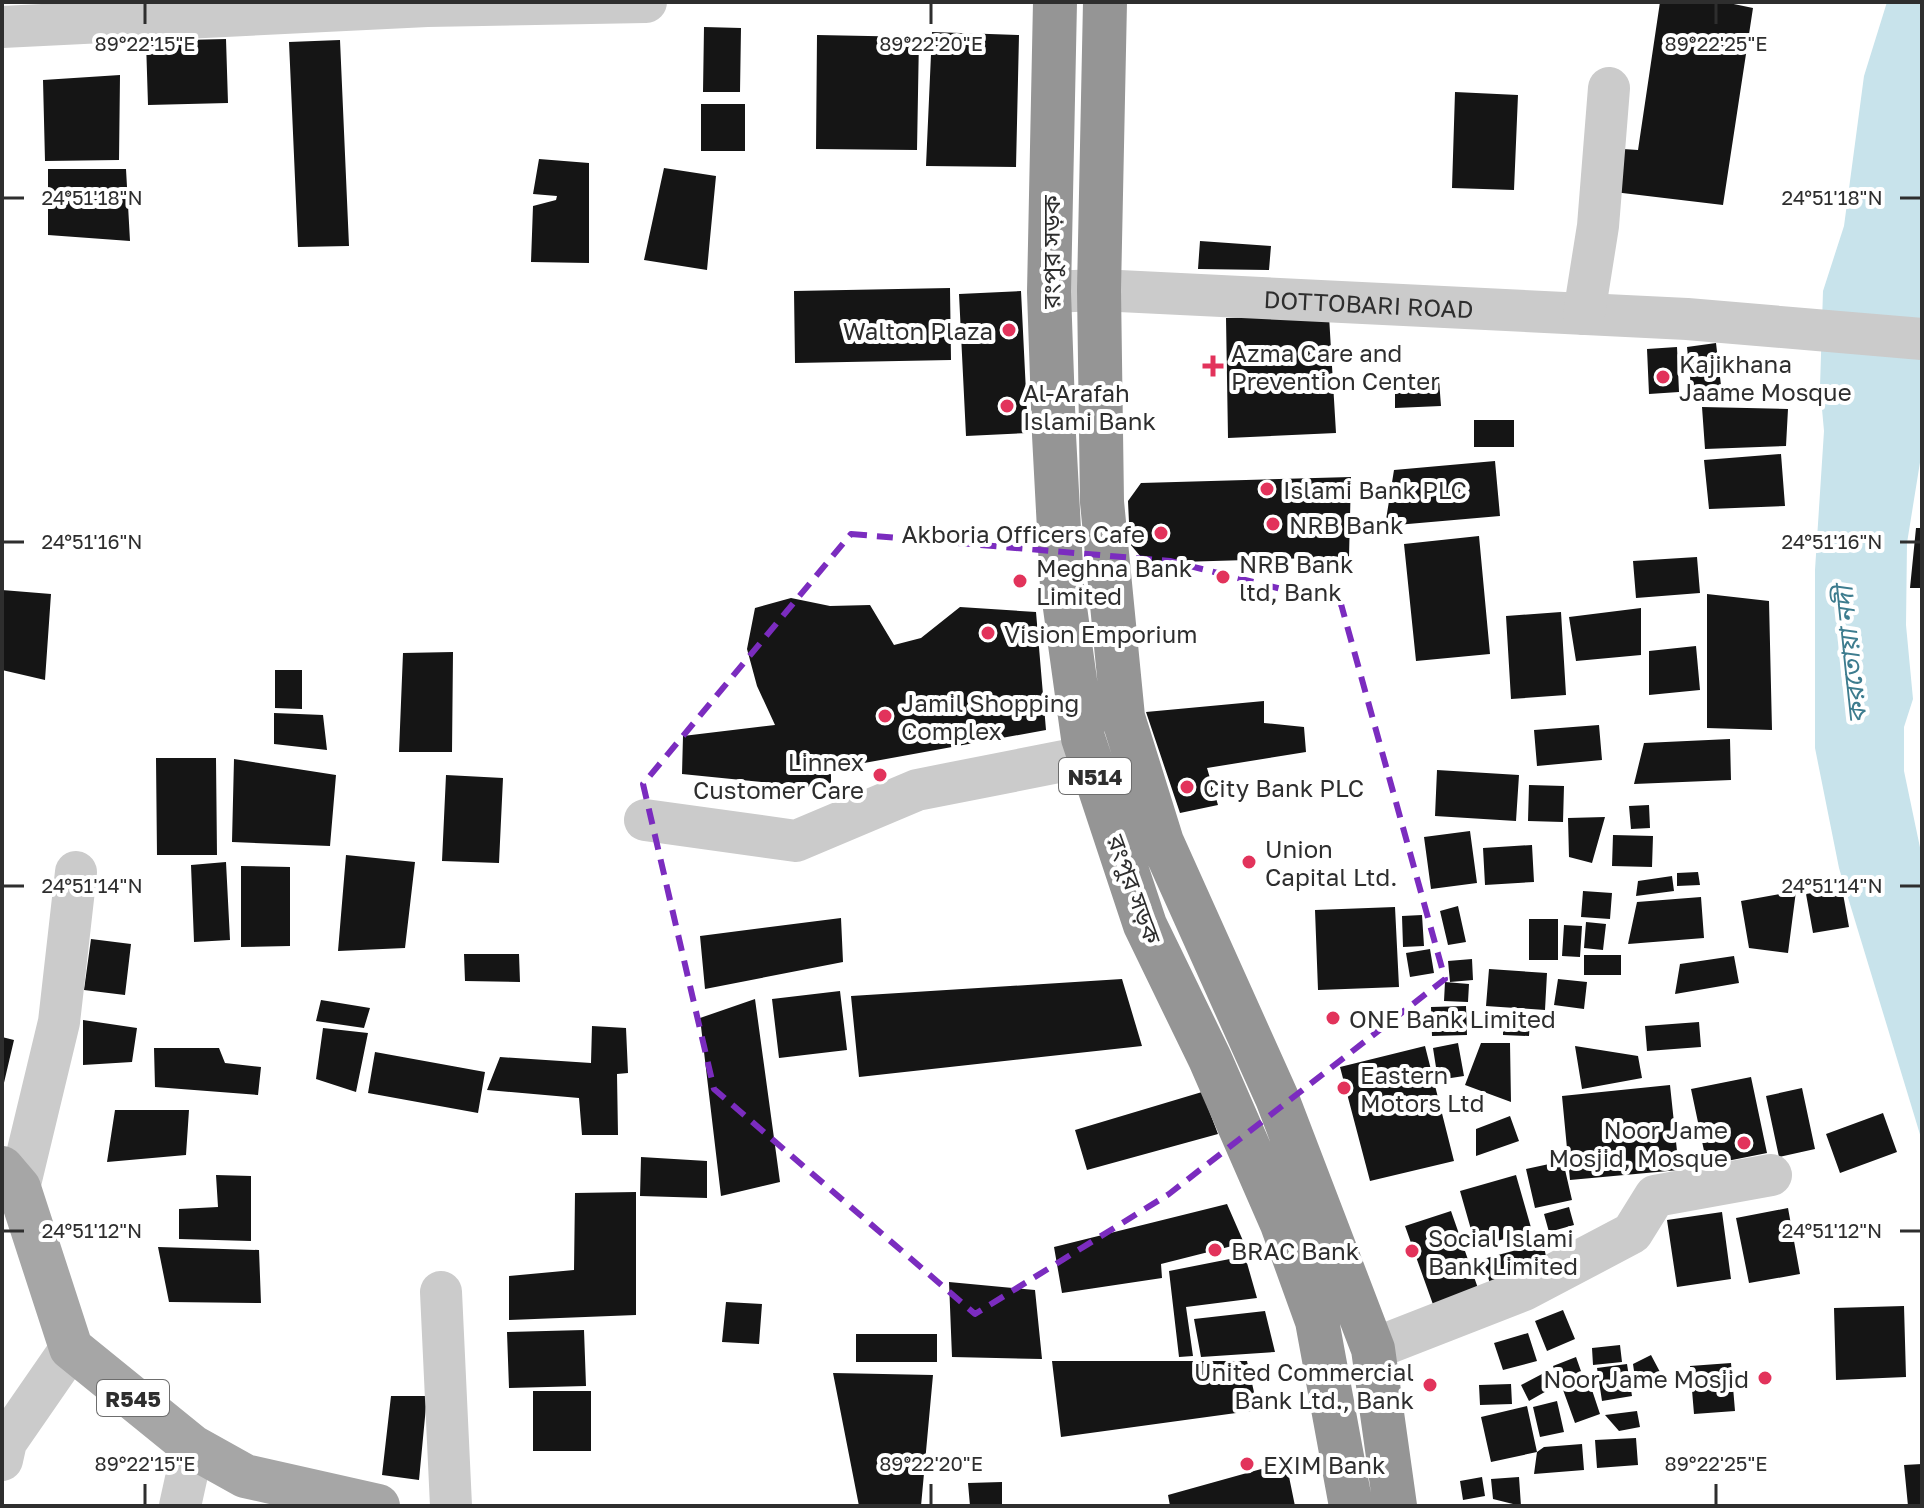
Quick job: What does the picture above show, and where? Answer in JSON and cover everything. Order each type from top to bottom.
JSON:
[{"type":"highway","name":"রংপুর সড়ক","points":[[1055,2],[1049,292],[1062,586],[1089,756],[1145,925],[1210,1059],[1282,1224],[1317,1321],[1351,1506]]},
{"type":"highway","name":"রংপুর সড়ক","points":[[1105,2],[1099,290],[1102,502],[1123,717],[1162,842],[1277,1098],[1373,1349],[1395,1506]]},
{"type":"main road","points":[[10,1178],[71,1348]]},
{"type":"main road","name":"R545","points":[[71,1348],[193,1447],[245,1476],[378,1506]]},
{"type":"street","points":[[2,27],[427,4],[646,2]]},
{"type":"street","points":[[1584,314],[1598,226],[1609,88]]},
{"type":"street","name":"DOTTOBARI ROAD","points":[[1049,292],[1099,290],[1687,319],[1922,339]]},
{"type":"street","points":[[645,820],[796,841],[917,790],[1089,756]]},
{"type":"street","points":[[10,1178],[59,1022],[76,872]]},
{"type":"street","points":[[1373,1349],[1524,1290],[1632,1233],[1655,1196],[1771,1175]]},
{"type":"street","points":[[441,1292],[451,1506]]},
{"type":"street","points":[[2,1460],[6,1442],[71,1348]]},
{"type":"street","points":[[180,1506],[193,1447]]},
{"type":"highlighted area","points":[[851,534],[1170,561],[1341,604],[1445,979],[1169,1194],[975,1314],[714,1089],[643,784]]},
{"type":"water","name":"করতোয়া নদী","points":[[1887,2],[1922,2],[1922,450],[1907,543],[1906,625],[1913,699],[1904,727],[1904,771],[1922,857],[1922,1141],[1839,868],[1815,748],[1815,570],[1824,431],[1820,387],[1823,291],[1844,226],[1864,76]]},
{"type":"building","points":[[1660,2],[1724,2],[1753,8],[1723,205],[1614,192],[1623,149],[1638,150]]},
{"type":"building","points":[[704,27],[741,28],[740,92],[703,92]]},
{"type":"building","points":[[932,32],[1019,35],[1016,167],[926,166]]},
{"type":"building","points":[[817,35],[919,37],[917,150],[816,149]]},
{"type":"building","points":[[226,39],[228,103],[148,105],[146,41]]},
{"type":"building","points":[[340,40],[349,246],[298,247],[289,42]]},
{"type":"building","points":[[120,75],[119,160],[45,161],[43,80]]},
{"type":"building","points":[[1455,92],[1518,95],[1514,190],[1452,188]]},
{"type":"building","points":[[701,104],[745,104],[745,151],[701,151]]},
{"type":"building","points":[[539,159],[589,163],[589,263],[531,262],[533,206],[556,200],[557,196],[533,194]]},
{"type":"building","points":[[664,168],[716,176],[707,270],[644,260]]},
{"type":"building","points":[[48,169],[126,169],[130,241],[48,235]]},
{"type":"building","points":[[1200,241],[1271,246],[1269,270],[1198,269]]},
{"type":"building","points":[[950,288],[951,360],[795,363],[794,291]]},
{"type":"building","points":[[1021,291],[1028,433],[966,436],[959,294]]},
{"type":"building","points":[[1329,316],[1336,433],[1228,438],[1226,318]]},
{"type":"building","points":[[1716,343],[1722,394],[1692,397],[1687,347]]},
{"type":"building","points":[[1677,347],[1679,392],[1649,394],[1647,349]]},
{"type":"building","points":[[1439,380],[1441,406],[1395,408],[1395,382]]},
{"type":"building","points":[[1702,407],[1788,409],[1786,446],[1705,449]]},
{"type":"building","points":[[1474,420],[1514,420],[1514,447],[1474,447]]},
{"type":"building","points":[[1781,454],[1785,506],[1709,509],[1704,460]]},
{"type":"building","points":[[1495,461],[1500,516],[1385,526],[1394,470]]},
{"type":"building","points":[[1351,477],[1349,557],[1146,563],[1130,544],[1128,501],[1141,483]]},
{"type":"building","points":[[1916,528],[1922,528],[1922,588],[1910,588]]},
{"type":"building","points":[[1479,536],[1490,654],[1416,661],[1404,544]]},
{"type":"building","points":[[1697,557],[1700,593],[1636,598],[1633,561]]},
{"type":"building","points":[[2,590],[51,594],[45,680],[2,670]]},
{"type":"building","points":[[1707,594],[1769,601],[1772,730],[1707,728]]},
{"type":"building","points":[[791,598],[830,606],[870,605],[894,645],[921,638],[960,607],[1036,612],[1046,730],[831,769],[831,789],[682,774],[683,736],[775,725],[757,686],[747,649],[755,608]]},
{"type":"building","points":[[1641,608],[1641,655],[1576,661],[1569,617]]},
{"type":"building","points":[[1561,612],[1566,695],[1511,699],[1506,616]]},
{"type":"building","points":[[1696,646],[1700,690],[1649,695],[1649,651]]},
{"type":"building","points":[[453,652],[452,752],[399,752],[403,653]]},
{"type":"building","points":[[275,670],[302,670],[302,709],[275,708]]},
{"type":"building","points":[[1264,701],[1264,723],[1304,727],[1306,752],[1207,768],[1218,805],[1180,813],[1146,712]]},
{"type":"building","points":[[274,713],[323,715],[327,750],[274,744]]},
{"type":"building","points":[[1599,725],[1602,760],[1537,766],[1534,730]]},
{"type":"building","points":[[1730,739],[1731,780],[1634,784],[1644,743]]},
{"type":"building","points":[[156,758],[216,758],[217,855],[157,855]]},
{"type":"building","points":[[234,759],[336,775],[330,846],[232,842]]},
{"type":"building","points":[[1437,770],[1519,775],[1516,821],[1435,816]]},
{"type":"building","points":[[446,775],[503,778],[499,863],[442,861]]},
{"type":"building","points":[[1529,785],[1564,786],[1563,822],[1528,821]]},
{"type":"building","points":[[1649,805],[1650,828],[1631,829],[1629,806]]},
{"type":"building","points":[[1605,817],[1592,863],[1569,857],[1568,818]]},
{"type":"building","points":[[1470,831],[1477,883],[1431,889],[1424,837]]},
{"type":"building","points":[[1613,835],[1653,836],[1652,867],[1612,866]]},
{"type":"building","points":[[1532,845],[1534,882],[1485,885],[1483,848]]},
{"type":"building","points":[[346,855],[415,862],[405,948],[338,951]]},
{"type":"building","points":[[226,862],[230,940],[194,942],[191,865]]},
{"type":"building","points":[[241,866],[290,867],[290,946],[241,947]]},
{"type":"building","points":[[1698,872],[1700,885],[1677,886],[1677,873]]},
{"type":"building","points":[[1672,876],[1674,891],[1636,896],[1638,881]]},
{"type":"building","points":[[1842,888],[1849,927],[1813,933],[1806,894]]},
{"type":"building","points":[[1583,891],[1612,893],[1610,919],[1581,917]]},
{"type":"building","points":[[1796,891],[1788,953],[1749,948],[1741,901]]},
{"type":"building","points":[[1701,897],[1704,938],[1628,944],[1637,902]]},
{"type":"building","points":[[1458,906],[1466,942],[1448,945],[1440,911]]},
{"type":"building","points":[[1395,907],[1399,987],[1318,990],[1315,910]]},
{"type":"building","points":[[1422,915],[1424,946],[1403,947],[1402,916]]},
{"type":"building","points":[[841,918],[843,962],[705,989],[700,936]]},
{"type":"building","points":[[1529,919],[1558,919],[1558,960],[1529,960]]},
{"type":"building","points":[[1586,922],[1606,924],[1603,950],[1584,948]]},
{"type":"building","points":[[1564,925],[1582,926],[1580,957],[1562,956]]},
{"type":"building","points":[[91,939],[131,944],[125,995],[84,990]]},
{"type":"building","points":[[1430,949],[1434,973],[1410,977],[1406,953]]},
{"type":"building","points":[[464,954],[519,954],[520,982],[465,981]]},
{"type":"building","points":[[1584,955],[1621,955],[1621,975],[1584,975]]},
{"type":"building","points":[[1734,956],[1739,983],[1675,994],[1680,964]]},
{"type":"building","points":[[1472,959],[1473,980],[1450,982],[1448,961]]},
{"type":"building","points":[[1489,969],[1547,973],[1545,1010],[1486,1006]]},
{"type":"building","points":[[1122,979],[1142,1046],[859,1077],[851,996]]},
{"type":"building","points":[[1558,979],[1587,982],[1584,1009],[1554,1005]]},
{"type":"building","points":[[1445,982],[1469,984],[1468,1002],[1444,1001]]},
{"type":"building","points":[[840,991],[847,1050],[779,1058],[772,999]]},
{"type":"building","points":[[755,999],[780,1182],[721,1196],[700,1018]]},
{"type":"building","points":[[321,1000],[370,1008],[364,1028],[316,1021]]},
{"type":"building","points":[[1466,1006],[1467,1035],[1432,1036],[1431,1007]]},
{"type":"building","points":[[83,1020],[137,1028],[132,1062],[83,1065]]},
{"type":"building","points":[[1503,1020],[1530,1021],[1529,1036],[1503,1035]]},
{"type":"building","points":[[1699,1022],[1701,1047],[1647,1051],[1645,1026]]},
{"type":"building","points":[[592,1026],[626,1028],[628,1073],[617,1074],[618,1135],[582,1135],[579,1098],[487,1090],[500,1057],[591,1063]]},
{"type":"building","points":[[323,1028],[368,1033],[356,1092],[316,1079]]},
{"type":"building","points":[[2,1037],[14,1040],[3,1087],[2,1087]]},
{"type":"building","points":[[1458,1043],[1464,1076],[1438,1080],[1433,1048]]},
{"type":"building","points":[[1481,1043],[1510,1043],[1511,1102],[1465,1085]]},
{"type":"building","points":[[1425,1046],[1454,1161],[1370,1181],[1340,1067]]},
{"type":"building","points":[[1575,1046],[1638,1056],[1642,1078],[1582,1089]]},
{"type":"building","points":[[154,1048],[219,1048],[225,1063],[261,1067],[258,1095],[155,1087]]},
{"type":"building","points":[[375,1052],[485,1072],[478,1113],[368,1093]]},
{"type":"building","points":[[1751,1077],[1767,1153],[1707,1165],[1691,1089]]},
{"type":"building","points":[[1670,1085],[1679,1170],[1570,1180],[1562,1096]]},
{"type":"building","points":[[1802,1088],[1815,1149],[1779,1157],[1766,1096]]},
{"type":"building","points":[[1202,1092],[1218,1134],[1087,1170],[1075,1130]]},
{"type":"building","points":[[115,1110],[189,1110],[186,1155],[107,1162]]},
{"type":"building","points":[[1883,1113],[1897,1152],[1840,1173],[1826,1134]]},
{"type":"building","points":[[1510,1116],[1519,1141],[1476,1156],[1476,1129]]},
{"type":"building","points":[[641,1157],[707,1161],[707,1198],[640,1196]]},
{"type":"building","points":[[1563,1161],[1572,1200],[1535,1208],[1526,1169]]},
{"type":"building","points":[[216,1175],[251,1176],[251,1241],[179,1239],[179,1209],[218,1207]]},
{"type":"building","points":[[1516,1175],[1532,1231],[1476,1247],[1460,1191]]},
{"type":"building","points":[[636,1192],[636,1315],[509,1320],[509,1276],[574,1270],[575,1193]]},
{"type":"building","points":[[1227,1204],[1244,1243],[1161,1264],[1162,1278],[1062,1293],[1054,1247]]},
{"type":"building","points":[[1569,1207],[1574,1225],[1549,1232],[1544,1214]]},
{"type":"building","points":[[1788,1208],[1800,1274],[1749,1283],[1736,1218]]},
{"type":"building","points":[[1451,1211],[1480,1294],[1435,1310],[1405,1226]]},
{"type":"building","points":[[1722,1212],[1731,1279],[1677,1287],[1667,1220]]},
{"type":"building","points":[[1543,1243],[1548,1265],[1492,1291],[1483,1259]]},
{"type":"building","points":[[158,1247],[259,1250],[261,1303],[169,1302]]},
{"type":"building","points":[[1245,1256],[1257,1298],[1186,1307],[1193,1356],[1179,1357],[1169,1271]]},
{"type":"building","points":[[949,1282],[1035,1290],[1042,1359],[952,1357]]},
{"type":"building","points":[[726,1302],[762,1304],[759,1344],[722,1342]]},
{"type":"building","points":[[1904,1306],[1906,1377],[1836,1380],[1834,1308]]},
{"type":"building","points":[[1563,1310],[1575,1339],[1547,1351],[1535,1321]]},
{"type":"building","points":[[1265,1311],[1275,1352],[1201,1357],[1194,1319]]},
{"type":"building","points":[[584,1330],[586,1386],[509,1388],[507,1332]]},
{"type":"building","points":[[1528,1333],[1537,1361],[1503,1370],[1494,1343]]},
{"type":"building","points":[[856,1334],[937,1334],[937,1362],[856,1362]]},
{"type":"building","points":[[1620,1345],[1622,1362],[1593,1365],[1592,1348]]},
{"type":"building","points":[[1651,1355],[1660,1372],[1636,1385],[1633,1364]]},
{"type":"building","points":[[1576,1357],[1582,1374],[1559,1382],[1553,1366]]},
{"type":"building","points":[[1052,1361],[1247,1361],[1258,1410],[1061,1437]]},
{"type":"building","points":[[1731,1363],[1735,1411],[1694,1414],[1690,1366]]},
{"type":"building","points":[[1627,1364],[1632,1396],[1602,1401],[1597,1368]]},
{"type":"building","points":[[833,1373],[933,1375],[921,1506],[859,1506]]},
{"type":"building","points":[[1542,1374],[1550,1389],[1529,1401],[1521,1385]]},
{"type":"building","points":[[1588,1378],[1600,1414],[1575,1423],[1562,1387]]},
{"type":"building","points":[[1511,1384],[1512,1404],[1480,1405],[1479,1385]]},
{"type":"building","points":[[533,1391],[591,1391],[591,1451],[533,1451]]},
{"type":"building","points":[[391,1396],[427,1396],[419,1480],[382,1475]]},
{"type":"building","points":[[1557,1401],[1564,1432],[1540,1437],[1533,1407]]},
{"type":"building","points":[[1527,1406],[1537,1452],[1491,1462],[1481,1417]]},
{"type":"building","points":[[1637,1411],[1640,1427],[1619,1431],[1605,1415]]},
{"type":"building","points":[[1636,1438],[1638,1465],[1597,1468],[1595,1440]]},
{"type":"building","points":[[1582,1444],[1584,1470],[1534,1474],[1537,1452],[1544,1447]]},
{"type":"building","points":[[1286,1462],[1295,1506],[1170,1506],[1168,1495]]},
{"type":"building","points":[[1922,1464],[1922,1506],[1908,1506],[1904,1465]]},
{"type":"building","points":[[1482,1477],[1485,1496],[1463,1500],[1460,1481]]},
{"type":"building","points":[[1519,1477],[1521,1506],[1493,1499],[1491,1479]]},
{"type":"building","points":[[1002,1482],[1002,1506],[970,1506],[968,1483]]},
{"type":"place","name":"Walton Plaza","points":[[1009,330]]},
{"type":"place","name":"Azma Care and Prevention Center","points":[[1213,366]]},
{"type":"place","name":"Kajikhana Jaame Mosque","points":[[1663,377]]},
{"type":"place","name":"Al-Arafah Islami Bank","points":[[1007,406]]},
{"type":"place","name":"Islami Bank PLC","points":[[1267,489]]},
{"type":"place","name":"NRB Bank","points":[[1273,524]]},
{"type":"place","name":"Akboria Officers Cafe","points":[[1161,533]]},
{"type":"place","name":"NRB Bank ltd, Bank","points":[[1223,577]]},
{"type":"place","name":"Meghna Bank Limited","points":[[1020,581]]},
{"type":"place","name":"Vision Emporium","points":[[988,633]]},
{"type":"place","name":"Jamil Shopping Complex","points":[[885,716]]},
{"type":"place","name":"Linnex Customer Care","points":[[880,775]]},
{"type":"place","name":"City Bank PLC","points":[[1187,787]]},
{"type":"place","name":"Union Capital Ltd.","points":[[1249,862]]},
{"type":"place","name":"ONE Bank Limited","points":[[1333,1018]]},
{"type":"place","name":"Eastern Motors Ltd","points":[[1344,1088]]},
{"type":"place","name":"Noor Jame Mosjid, Mosque","points":[[1744,1143]]},
{"type":"place","name":"BRAC Bank","points":[[1215,1250]]},
{"type":"place","name":"Social Islami Bank Limited","points":[[1412,1251]]},
{"type":"place","name":"Noor Jame Mosjid","points":[[1765,1378]]},
{"type":"place","name":"United Commercial Bank Ltd., Bank","points":[[1430,1385]]},
{"type":"place","name":"EXIM Bank","points":[[1247,1464]]}]
